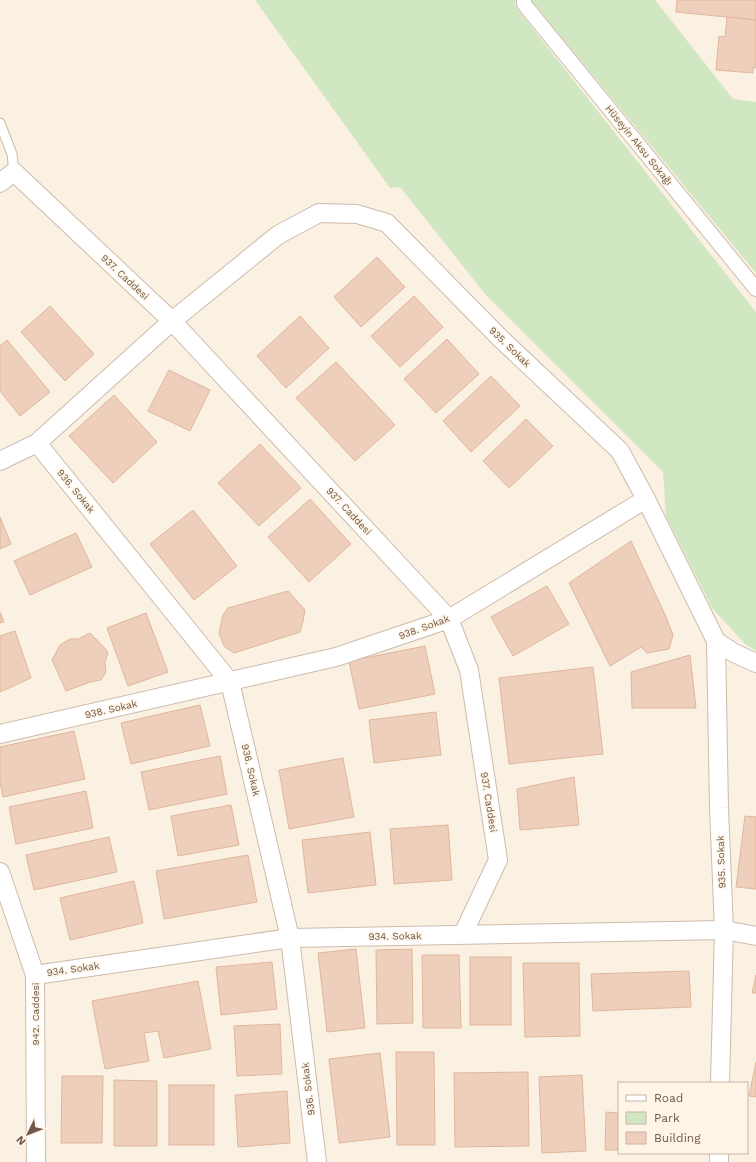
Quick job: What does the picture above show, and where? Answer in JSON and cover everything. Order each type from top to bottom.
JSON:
[{"type":"street","name":"Hüseyin Aksu Sokağı","points":[[524,0],[524,4],[756,289]]},
{"type":"street","points":[[0,183],[14,172]]},
{"type":"street","name":"937. Caddesi","points":[[14,172],[172,321],[450,619],[469,670],[498,860],[463,934]]},
{"type":"street","name":"935. Sokak","points":[[0,461],[37,443],[172,321],[278,235],[319,213],[357,214],[387,223],[501,339],[620,451],[646,499]]},
{"type":"street","name":"936. Sokak","points":[[37,443],[230,682],[290,938],[317,1162]]},
{"type":"street","points":[[646,499],[716,642],[756,664]]},
{"type":"street","name":"938. Sokak","points":[[0,734],[336,657],[450,619],[646,499]]},
{"type":"street","name":"935. Sokak","points":[[716,642],[724,930],[720,1082]]},
{"type":"street","name":"942. Caddesi","points":[[0,872],[35,975],[36,1162]]},
{"type":"street","name":"934. Sokak","points":[[35,975],[290,938],[724,930],[756,936]]},
{"type":"lane","points":[[0,123],[12,154],[14,172]]},
{"type":"green space","points":[[255,0],[516,0],[515,6],[756,312],[756,651],[745,644],[712,608],[666,516],[663,472],[485,294],[400,187],[390,188]]},
{"type":"green space","points":[[531,0],[655,0],[733,99],[756,102],[756,273]]},
{"type":"building","points":[[677,0],[756,0],[756,20],[676,12]]},
{"type":"building","points":[[727,17],[756,20],[756,68],[753,67],[753,73],[716,70],[719,36],[725,37]]},
{"type":"building","points":[[377,257],[405,287],[361,327],[334,297]]},
{"type":"building","points":[[414,296],[443,327],[400,367],[371,336]]},
{"type":"building","points":[[50,306],[94,354],[65,381],[21,332]]},
{"type":"building","points":[[300,316],[329,348],[286,388],[257,356]]},
{"type":"building","points":[[447,339],[479,374],[436,413],[404,379]]},
{"type":"building","points":[[7,340],[50,392],[20,416],[0,391],[0,346]]},
{"type":"building","points":[[336,362],[395,425],[355,461],[296,398]]},
{"type":"building","points":[[169,370],[210,390],[190,431],[148,411]]},
{"type":"building","points":[[491,376],[520,406],[471,452],[443,421]]},
{"type":"building","points":[[114,395],[157,442],[113,483],[69,436]]},
{"type":"building","points":[[526,419],[553,446],[509,488],[483,461]]},
{"type":"building","points":[[260,444],[301,488],[259,526],[218,483]]},
{"type":"building","points":[[310,499],[351,544],[309,582],[268,537]]},
{"type":"building","points":[[193,510],[237,566],[194,600],[150,544]]},
{"type":"building","points":[[0,517],[11,544],[0,549]]},
{"type":"building","points":[[76,533],[92,567],[30,595],[14,561]]},
{"type":"building","points":[[631,541],[673,635],[669,649],[647,653],[641,647],[610,666],[569,583]]},
{"type":"building","points":[[547,586],[569,624],[513,656],[491,617]]},
{"type":"building","points":[[288,591],[305,610],[300,632],[234,653],[224,646],[219,633],[223,615],[228,608]]},
{"type":"building","points":[[0,612],[4,622],[0,623]]},
{"type":"building","points":[[146,613],[168,672],[128,686],[107,628]]},
{"type":"building","points":[[15,631],[31,678],[0,692],[0,636]]},
{"type":"building","points":[[90,633],[108,653],[105,662],[106,672],[101,680],[90,682],[66,691],[52,660],[60,645],[70,639],[78,639]]},
{"type":"building","points":[[425,646],[435,694],[359,709],[349,661]]},
{"type":"building","points":[[690,655],[696,708],[632,708],[631,672]]},
{"type":"building","points":[[593,667],[603,754],[509,764],[499,678]]},
{"type":"building","points":[[200,705],[210,746],[131,764],[121,723]]},
{"type":"building","points":[[436,712],[441,755],[374,763],[369,720]]},
{"type":"building","points":[[74,731],[85,779],[3,797],[0,782],[0,747]]},
{"type":"building","points":[[220,756],[227,794],[149,810],[141,772]]},
{"type":"building","points":[[343,758],[354,817],[289,829],[279,770]]},
{"type":"building","points":[[574,777],[579,825],[520,830],[517,789]]},
{"type":"building","points":[[86,791],[93,828],[16,844],[9,807]]},
{"type":"building","points":[[231,805],[239,845],[178,856],[171,816]]},
{"type":"building","points":[[745,816],[756,817],[756,889],[736,887]]},
{"type":"building","points":[[448,825],[452,880],[394,884],[390,829]]},
{"type":"building","points":[[370,832],[376,885],[308,893],[302,840]]},
{"type":"building","points":[[109,837],[117,872],[34,890],[26,855]]},
{"type":"building","points":[[248,855],[257,902],[164,919],[156,871]]},
{"type":"building","points":[[134,881],[143,923],[70,940],[60,898]]},
{"type":"building","points":[[356,949],[365,1028],[327,1032],[318,953]]},
{"type":"building","points":[[412,949],[413,1023],[377,1024],[376,950]]},
{"type":"building","points":[[422,955],[459,955],[461,1028],[423,1028]]},
{"type":"building","points":[[470,957],[511,957],[511,1025],[470,1025]]},
{"type":"building","points":[[272,962],[277,1009],[221,1015],[216,967]]},
{"type":"building","points":[[523,963],[579,963],[580,1036],[525,1037]]},
{"type":"building","points":[[689,971],[691,1007],[593,1011],[591,974]]},
{"type":"building","points":[[756,975],[756,993],[752,993]]},
{"type":"building","points":[[198,981],[211,1049],[164,1058],[158,1031],[144,1033],[149,1061],[105,1069],[92,1001]]},
{"type":"building","points":[[280,1024],[282,1074],[237,1076],[234,1026]]},
{"type":"building","points":[[396,1052],[434,1052],[435,1145],[397,1145]]},
{"type":"building","points":[[380,1053],[390,1137],[339,1143],[329,1059]]},
{"type":"building","points":[[756,1062],[756,1097],[749,1096]]},
{"type":"building","points":[[528,1072],[529,1146],[455,1147],[454,1073]]},
{"type":"building","points":[[582,1075],[586,1151],[542,1153],[539,1077]]},
{"type":"building","points":[[62,1076],[103,1076],[102,1143],[61,1143]]},
{"type":"building","points":[[114,1080],[157,1081],[157,1146],[114,1146]]},
{"type":"building","points":[[169,1085],[214,1085],[214,1145],[169,1145]]},
{"type":"building","points":[[287,1091],[290,1143],[238,1147],[235,1095]]},
{"type":"building","points":[[606,1112],[618,1113],[618,1150],[605,1150]]}]
